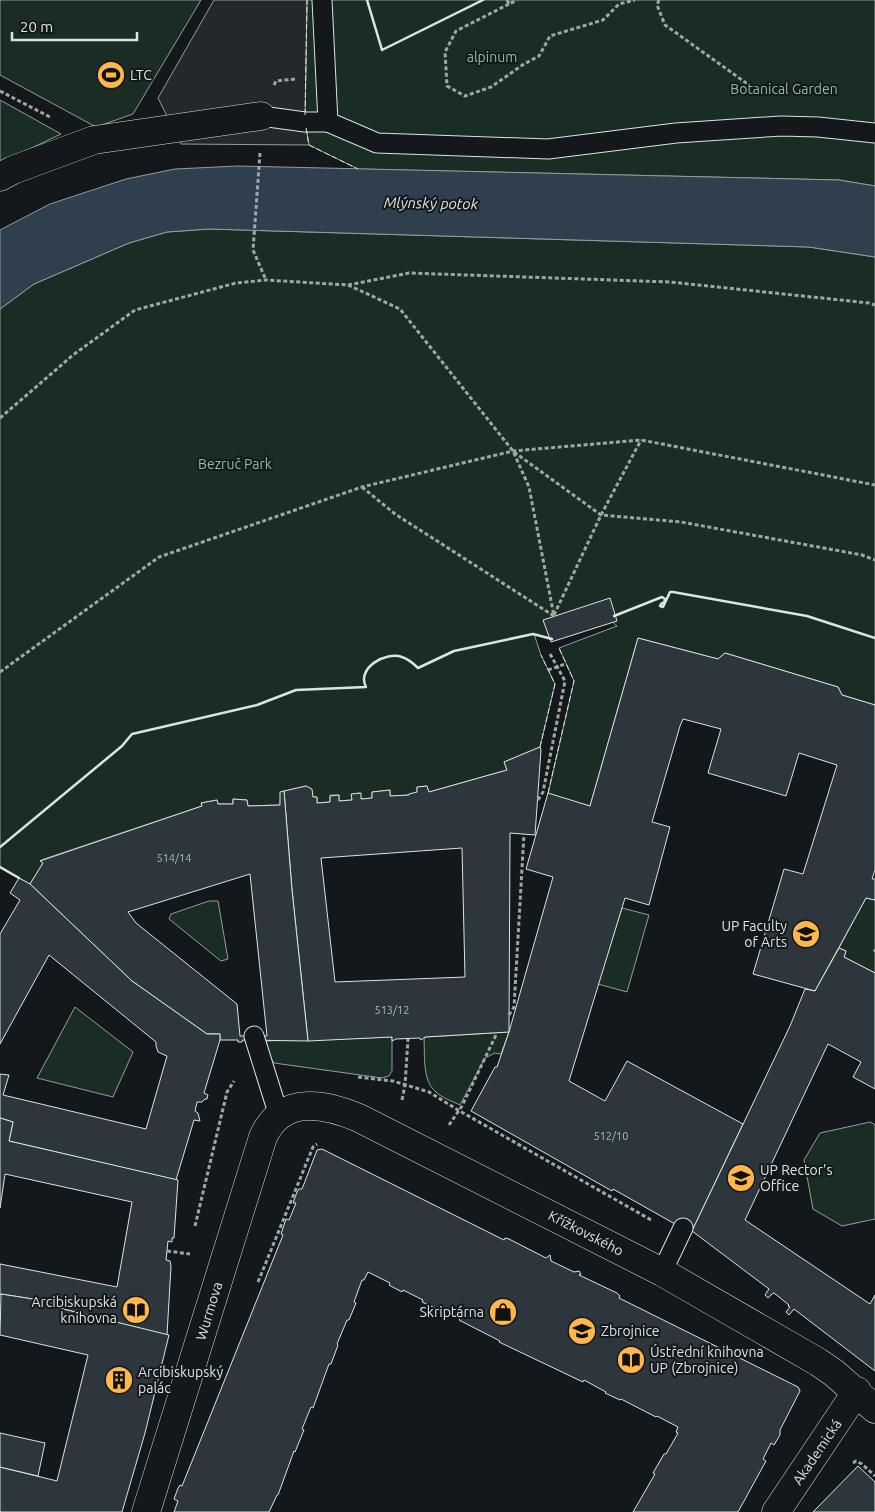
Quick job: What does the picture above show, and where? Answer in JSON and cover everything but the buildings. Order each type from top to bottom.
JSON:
[{"type":"street","points":[[0,177],[94,140],[261,116]]},
{"type":"street","name":"Křížkovského","points":[[279,1116],[299,1106],[325,1106],[339,1109],[394,1135],[662,1272],[818,1362],[866,1400]]},
{"type":"street","name":"Wurmova","points":[[146,1512],[263,1137],[267,1128],[279,1116]]},
{"type":"street","name":"Akademická","points":[[776,1512],[866,1400]]},
{"type":"lane","points":[[322,0],[328,122]]},
{"type":"lane","points":[[261,116],[305,122],[328,122],[377,142],[548,149],[676,133],[781,126],[818,127],[875,133]]},
{"type":"lane","points":[[254,1036],[279,1116]]},
{"type":"lane","points":[[662,1272],[681,1232]]},
{"type":"path","points":[[516,0],[508,2],[456,32],[445,52],[447,86],[465,96],[491,87],[539,56],[550,36],[603,20],[619,4],[635,0]]},
{"type":"path","points":[[659,0],[657,4],[665,25],[766,97],[781,126]]},
{"type":"path","points":[[0,91],[94,140]]},
{"type":"path","points":[[260,150],[253,250],[266,280]]},
{"type":"path","points":[[0,418],[73,355],[135,310],[236,283],[266,280],[348,285],[409,272],[661,282],[875,305]]},
{"type":"path","points":[[348,285],[400,309],[513,451],[529,487],[554,616]]},
{"type":"path","points":[[554,616],[601,515],[641,440]]},
{"type":"path","points":[[0,672],[159,557],[362,486],[513,451],[641,440],[875,485]]},
{"type":"path","points":[[513,451],[601,515],[681,522],[875,560]]},
{"type":"path","points":[[362,486],[395,514],[554,616]]},
{"type":"path","points":[[538,800],[544,792],[565,681],[549,652]]},
{"type":"path","points":[[548,670],[565,664]]},
{"type":"path","points":[[509,1015],[514,1007],[524,834]]},
{"type":"path","points":[[433,1156],[462,1106],[497,1033]]},
{"type":"path","points":[[394,1135],[406,1085],[408,1038]]},
{"type":"path","points":[[194,1235],[227,1092],[241,1070],[262,1065]]},
{"type":"path","points":[[356,1077],[393,1081],[429,1092],[458,1110],[681,1232]]},
{"type":"path","points":[[257,1284],[312,1147],[319,1144]]},
{"type":"path","points":[[167,1251],[191,1254],[189,1263]]},
{"type":"green space","name":"LTC","points":[[0,0],[201,0],[133,114],[96,127],[0,75]]},
{"type":"green space","name":"Botanical Garden","points":[[307,0],[875,0],[875,186],[839,180],[358,169],[309,145],[305,122]]},
{"type":"green space","points":[[0,100],[61,134],[0,163]]},
{"type":"green space","name":"Bezruč Park","points":[[209,229],[809,247],[875,257],[875,705],[842,695],[838,687],[725,653],[718,659],[638,638],[590,806],[548,794],[574,681],[559,648],[617,626],[608,618],[552,640],[534,634],[541,655],[555,684],[540,747],[504,762],[507,770],[429,792],[427,786],[417,787],[417,792],[409,795],[390,796],[390,790],[372,792],[372,798],[361,799],[360,793],[352,794],[352,800],[339,801],[339,795],[330,795],[330,802],[317,803],[317,797],[313,797],[306,786],[281,792],[280,805],[248,806],[247,800],[233,799],[233,804],[218,804],[217,800],[201,803],[202,806],[41,860],[43,863],[30,884],[0,867],[0,309],[34,284],[129,243],[167,232]]},
{"type":"green space","points":[[866,898],[875,900],[875,973],[844,957],[846,951],[839,948]]},
{"type":"green space","points":[[209,901],[218,901],[228,959],[221,961],[169,919],[171,914]]},
{"type":"green space","points":[[622,908],[649,915],[627,992],[598,984]]},
{"type":"green space","points":[[75,1007],[133,1052],[113,1097],[37,1078]]},
{"type":"green space","points":[[509,1032],[501,1054],[495,1053],[485,1058],[460,1105],[441,1096],[428,1081],[425,1067],[424,1039],[426,1037]]},
{"type":"green space","points":[[392,1037],[392,1071],[389,1076],[382,1078],[274,1063],[270,1058],[266,1041]]},
{"type":"green space","points":[[870,1122],[875,1125],[875,1219],[842,1226],[813,1209],[804,1160],[820,1133]]},
{"type":"shaded area","points":[[214,0],[307,0],[305,122],[309,145],[181,144],[158,98]]},
{"type":"water","name":"Mlýnský potok","points":[[238,166],[839,180],[875,186],[875,257],[809,247],[209,229],[167,232],[129,243],[34,284],[0,309],[0,230],[50,204],[126,179],[175,169]]},
{"type":"fence","points":[[305,115],[307,0]]},
{"type":"fence","points":[[306,128],[309,145],[358,169]]},
{"type":"fence","points":[[548,793],[574,681],[559,648]]},
{"type":"fence","points":[[540,747],[555,684],[541,655]]},
{"type":"wall","points":[[367,0],[382,50],[483,0]]},
{"type":"wall","points":[[614,616],[662,597],[665,599],[664,603],[660,606],[663,607],[670,592],[673,592],[807,616],[875,638]]},
{"type":"wall","points":[[0,847],[122,746],[132,734],[257,705],[296,690],[366,687],[365,673],[374,663],[388,656],[404,658],[418,668],[454,651],[533,634],[552,639]]},
{"type":"wall","points":[[0,867],[19,878]]},
{"type":"place","name":"LTC","points":[[111,75]]},
{"type":"place","name":"UP Faculty of Arts","points":[[806,934]]},
{"type":"place","name":"UP Rector's Office","points":[[741,1178]]},
{"type":"place","name":"Arcibiskupská knihovna","points":[[136,1310]]},
{"type":"place","name":"Skriptárna","points":[[503,1312]]},
{"type":"place","name":"Zbrojnice","points":[[582,1331]]},
{"type":"place","name":"Ústřední knihovna UP (Zbrojnice)","points":[[631,1360]]},
{"type":"place","name":"Arcibiskupský palác","points":[[119,1380]]},
{"type":"park label","name":"alpinum","points":[[492,57]]}]
